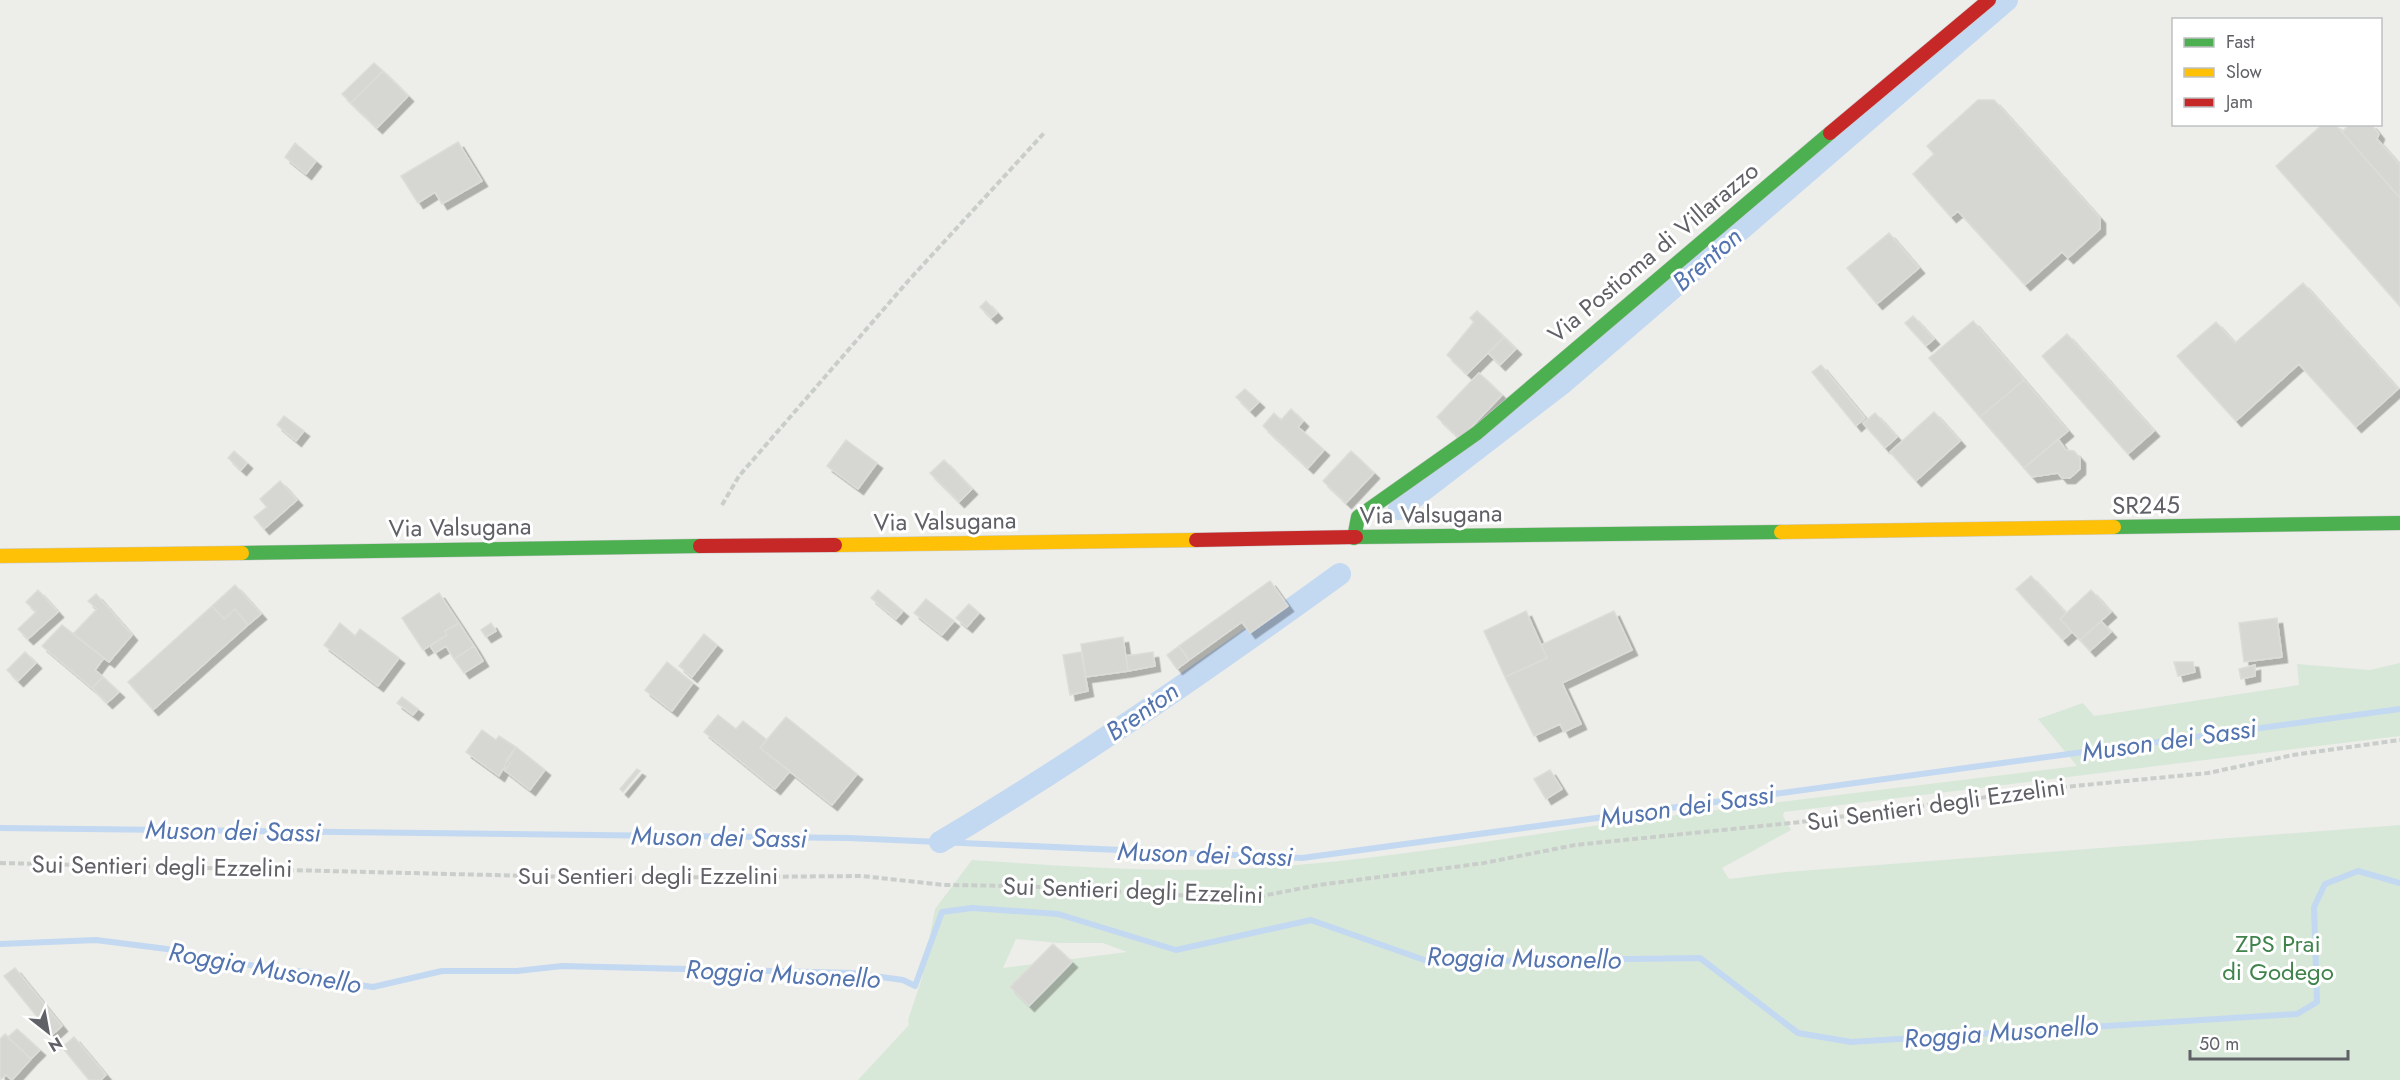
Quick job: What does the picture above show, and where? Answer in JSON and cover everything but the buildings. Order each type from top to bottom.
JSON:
[{"type":"main road","name":"Via Postioma di Villarazzo","points":[[1354,538],[1354,526],[1358,517],[1477,434],[1673,264],[1989,0]]},
{"type":"main road","name":"SR245","points":[[1892,531],[2400,523]]},
{"type":"main road","name":"Via Valsugana","points":[[0,556],[1892,531]]},
{"type":"path","points":[[722,505],[739,476],[909,280],[1045,132]]},
{"type":"path","name":"Sui Sentieri degli Ezzelini","points":[[0,863],[614,878],[862,876],[933,884],[1021,886],[1246,899],[1318,885],[1484,863],[1575,845],[1801,822],[2054,788],[2208,773],[2293,755],[2400,740]]},
{"type":"green space","name":"ZPS Prai di Godego","points":[[2400,663],[2400,736],[1784,812],[1783,816],[1791,830],[1722,868],[1729,879],[1787,872],[2400,825],[2400,1080],[858,1080],[909,1025],[908,1020],[922,978],[935,909],[972,860],[1139,869],[1206,870],[1285,866],[1375,857],[1660,817],[2077,766],[2038,719],[2083,703],[2094,716],[2299,685],[2297,664],[2370,670]],"holes":[[[1016,939],[1059,943],[1103,943],[1127,952],[1003,968]]]},
{"type":"waterway","name":"Brenton","points":[[1399,509],[1563,383],[2007,0]]},
{"type":"waterway","name":"Brenton","points":[[940,842],[1042,779],[1143,712],[1340,574]]},
{"type":"waterway","name":"Muson dei Sassi","points":[[0,828],[849,838],[1302,858],[2400,709]]},
{"type":"waterway","name":"Roggia Musonello","points":[[0,944],[96,940],[167,949],[260,967],[312,973],[344,983],[373,987],[442,971],[517,971],[562,966],[852,973],[903,980],[915,986],[942,912],[972,908],[1058,914],[1176,950],[1311,920],[1430,962],[1700,958],[1798,1033],[1851,1042],[2297,1014],[2317,1002],[2314,907],[2325,884],[2358,871],[2400,883]]},
{"type":"traffic: fast","points":[[1354,538],[1358,517],[1477,433],[1830,133]]},
{"type":"traffic: fast","points":[[2114,527],[2400,523]]},
{"type":"traffic: fast","points":[[1356,537],[1781,532]]},
{"type":"traffic: fast","points":[[242,553],[700,546]]},
{"type":"traffic: slow","points":[[1781,532],[2114,527]]},
{"type":"traffic: slow","points":[[835,545],[1196,540]]},
{"type":"traffic: slow","points":[[0,556],[242,553]]},
{"type":"traffic: jam","points":[[1830,133],[1989,0]]},
{"type":"traffic: jam","points":[[1196,540],[1356,537]]},
{"type":"traffic: jam","points":[[700,546],[835,545]]}]
